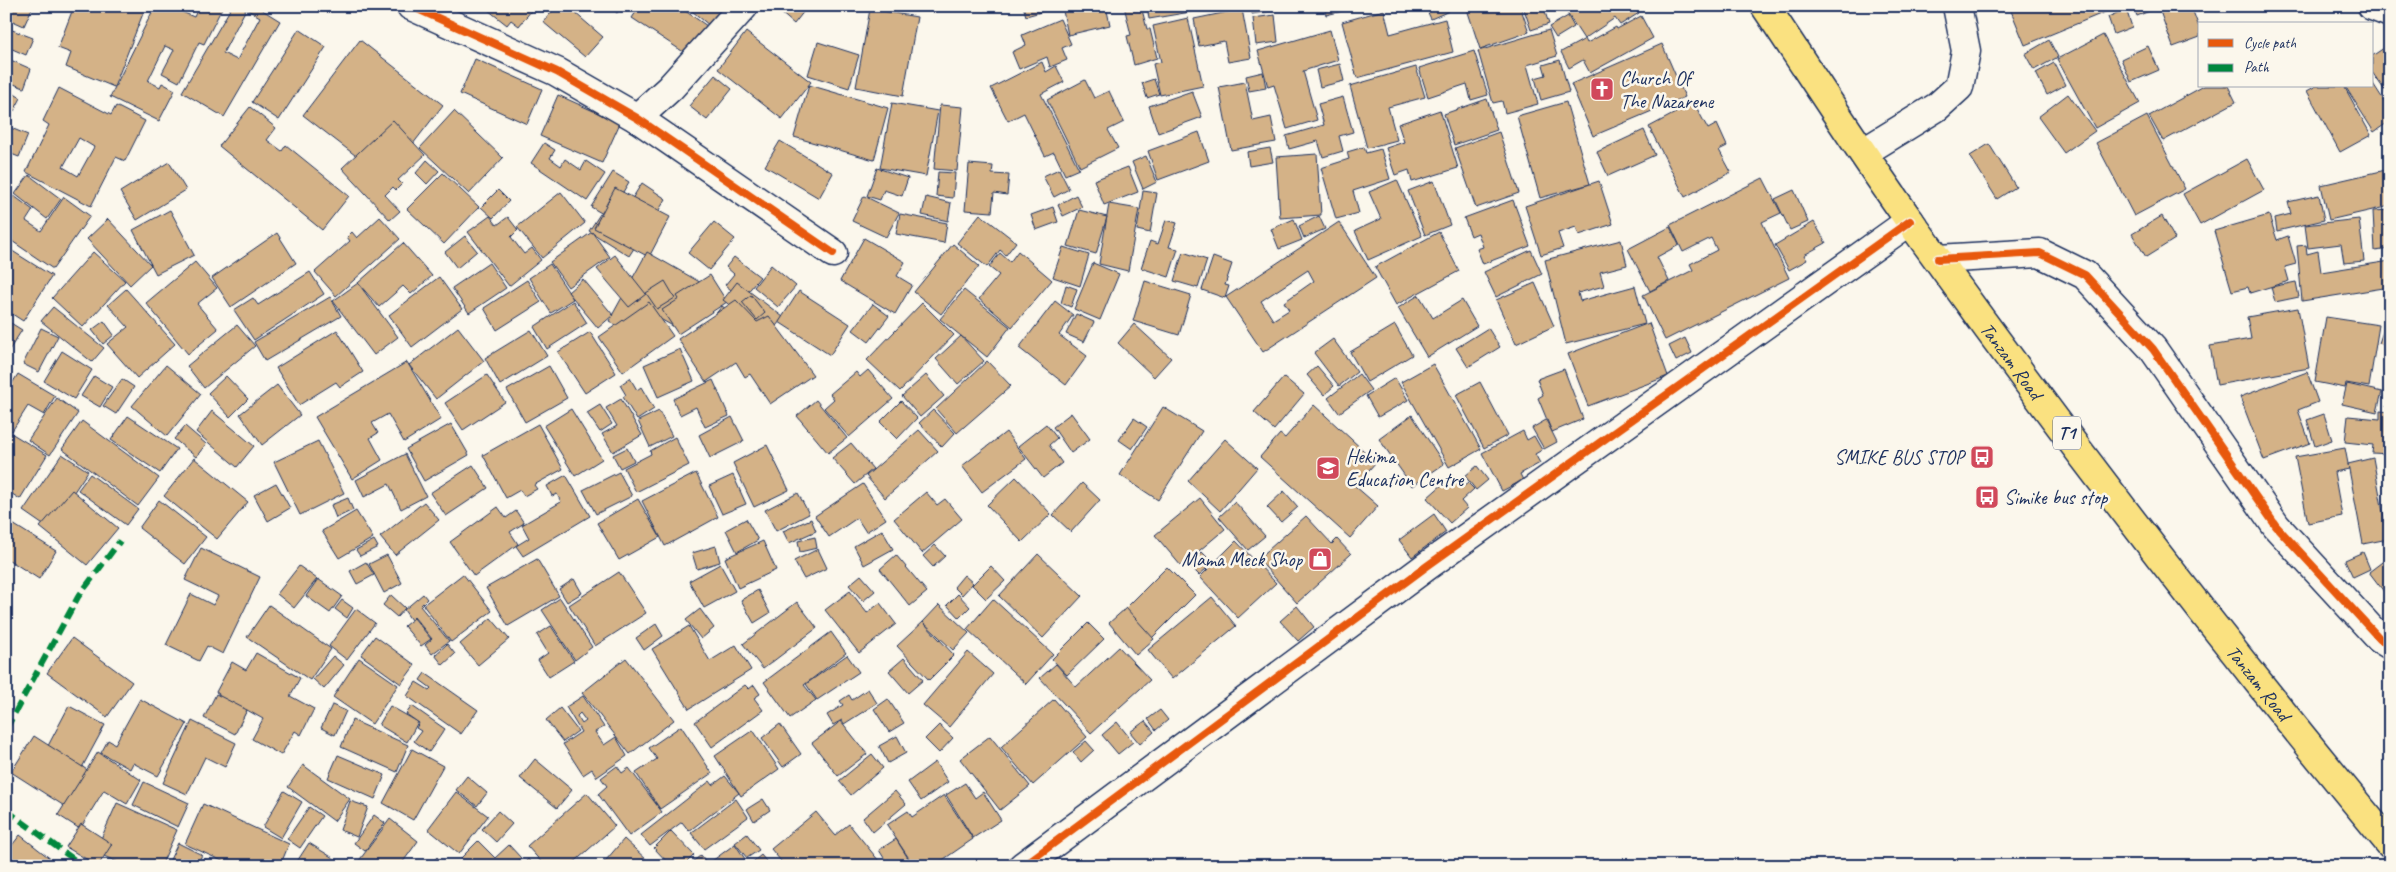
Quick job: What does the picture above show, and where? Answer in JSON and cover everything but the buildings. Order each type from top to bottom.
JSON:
[{"type":"highway","name":"Tanzam Road","points":[[1765,6],[1910,221],[2122,508],[2301,737],[2390,844]]},
{"type":"street","points":[[411,6],[557,72],[637,118],[833,253]]},
{"type":"street","points":[[637,118],[670,88],[744,6]]},
{"type":"street","points":[[1864,152],[1937,107],[1959,87],[1966,51],[1957,6]]},
{"type":"street","points":[[2372,6],[2390,14]]},
{"type":"street","points":[[1023,866],[1427,566],[1910,221]]},
{"type":"street","points":[[1938,259],[2040,253],[2085,275],[2152,349],[2276,526],[2380,639],[2390,645]]},
{"type":"marked path","points":[[6,729],[78,597],[120,541]]},
{"type":"marked path","points":[[6,810],[83,866]]},
{"type":"cycle path","points":[[411,6],[557,72],[637,118],[833,253]]},
{"type":"cycle path","points":[[1023,866],[1427,566],[1910,221]]},
{"type":"cycle path","points":[[1938,259],[2040,253],[2085,275],[2153,349],[2276,526],[2380,639],[2390,645]]},
{"type":"place","name":"Church Of The Nazarene","points":[[1602,89]]},
{"type":"place","name":"SMIKE BUS STOP","points":[[1982,457]]},
{"type":"place","name":"Hekima Education Centre","points":[[1328,468]]},
{"type":"place","name":"Simike bus stop","points":[[1987,497]]},
{"type":"place","name":"Mama Meck Shop","points":[[1320,559]]}]
